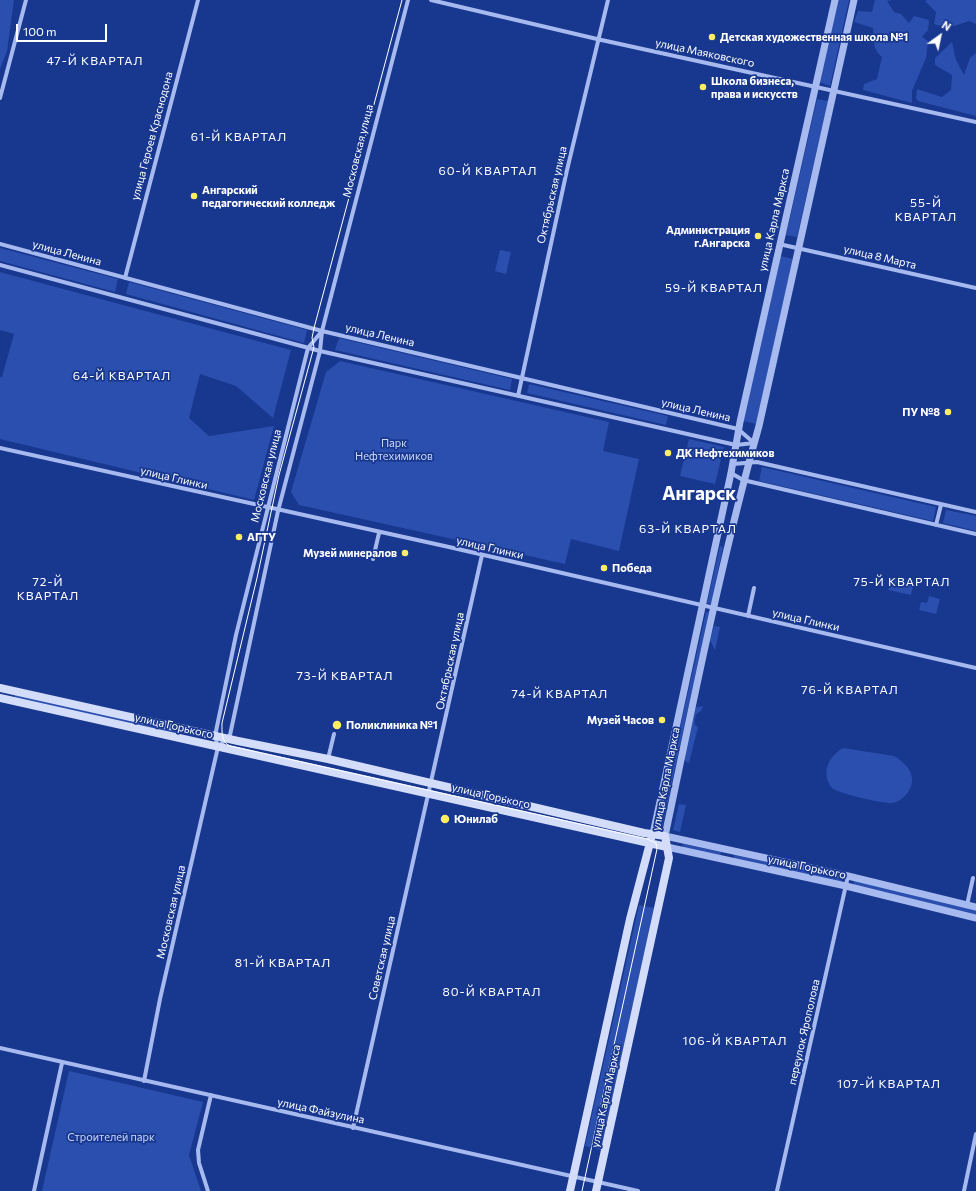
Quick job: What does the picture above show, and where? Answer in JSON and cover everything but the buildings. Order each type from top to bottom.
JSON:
[{"type":"main road","name":"улица Горького","points":[[0,688],[227,739],[328,759],[431,784],[665,836]]},
{"type":"main road","name":"улица Горького","points":[[0,698],[667,847]]},
{"type":"main road","name":"улица Карла Маркса","points":[[570,1191],[630,918],[652,834]]},
{"type":"main road","name":"улица Карла Маркса","points":[[596,1191],[669,858],[665,836]]},
{"type":"street","points":[[0,98],[26,0]]},
{"type":"street","name":"улица Героев Краснодона","points":[[125,278],[198,0]]},
{"type":"street","name":"Московская улица","points":[[227,739],[230,732],[278,511],[320,351],[322,331],[408,0]]},
{"type":"street","name":"улица Маяковского","points":[[431,0],[597,39],[976,122]]},
{"type":"street","name":"Октябрьская улица","points":[[518,396],[563,184],[597,39],[608,0]]},
{"type":"street","name":"улица Карла Маркса","points":[[652,834],[733,464],[738,429],[835,0]]},
{"type":"street","name":"улица Карла Маркса","points":[[665,836],[743,480],[754,443],[854,0]]},
{"type":"street","name":"улица Ленина","points":[[0,244],[322,331],[738,429],[754,443]]},
{"type":"street","name":"улица 8 Марта","points":[[779,244],[976,288]]},
{"type":"street","points":[[0,266],[320,351],[736,445],[754,443]]},
{"type":"street","name":"Московская улица","points":[[144,1081],[160,999],[218,747],[216,736],[236,635],[308,348],[322,331]]},
{"type":"street","name":"улица Глинки","points":[[0,448],[267,507],[278,511],[482,555],[976,668]]},
{"type":"street","points":[[733,464],[749,461],[976,512]]},
{"type":"street","points":[[731,472],[743,480],[976,534]]},
{"type":"street","points":[[936,525],[941,505]]},
{"type":"street","points":[[373,559],[379,532]]},
{"type":"street","name":"Октябрьская улица","points":[[429,793],[482,555]]},
{"type":"street","points":[[748,616],[754,588]]},
{"type":"street","points":[[328,759],[334,734]]},
{"type":"street","points":[[218,747],[227,739]]},
{"type":"street","name":"Советская улица","points":[[353,1128],[429,793]]},
{"type":"street","name":"улица Горького","points":[[665,836],[848,876],[976,907]]},
{"type":"street","name":"улица Горького","points":[[667,847],[724,861],[846,886],[976,918]]},
{"type":"street","points":[[724,861],[726,850]]},
{"type":"street","name":"переулок Ярополова","points":[[777,1191],[848,876]]},
{"type":"street","points":[[967,905],[973,878]]},
{"type":"street","name":"улица Файзулина","points":[[0,1048],[638,1191]]},
{"type":"street","points":[[34,1191],[62,1063]]},
{"type":"street","points":[[208,1191],[199,1163],[198,1150],[211,1095]]},
{"type":"street","points":[[964,1191],[976,1134]]},
{"type":"green space","points":[[0,0],[14,0],[7,51],[0,69]]},
{"type":"green space","points":[[837,0],[849,0],[830,86],[819,82]]},
{"type":"green space","points":[[875,0],[892,0],[887,1],[894,12],[901,14],[909,23],[914,16],[929,20],[928,30],[922,37],[928,41],[926,58],[912,91],[912,103],[863,90],[864,84],[877,79],[882,57],[875,47],[873,28],[854,22],[858,11],[872,12]]},
{"type":"green space","points":[[976,0],[976,24],[969,21],[952,26],[934,24],[936,12],[925,1]]},
{"type":"green space","points":[[952,42],[956,60],[964,75],[970,58],[976,53],[976,116],[918,101],[916,98],[917,89],[942,97],[951,90],[952,75],[935,65],[935,58]]},
{"type":"green space","points":[[817,99],[828,101],[797,237],[786,235]]},
{"type":"green space","points":[[0,248],[118,279],[115,292],[0,261]]},
{"type":"green space","points":[[500,250],[511,252],[506,274],[495,271]]},
{"type":"green space","points":[[780,256],[793,259],[756,424],[743,421]]},
{"type":"green space","points":[[0,272],[291,350],[273,418],[236,386],[200,374],[189,418],[209,436],[274,426],[254,500],[0,439],[0,377],[2,377],[14,334],[0,330]]},
{"type":"green space","points":[[129,282],[307,330],[304,343],[126,294]]},
{"type":"green space","points":[[339,338],[512,379],[510,390],[335,350]]},
{"type":"green space","name":"Парк Нефтехимиков","points":[[340,361],[609,422],[603,451],[639,459],[619,551],[571,539],[565,564],[299,505],[291,492],[326,372]]},
{"type":"green space","points":[[529,384],[668,416],[666,425],[527,393]]},
{"type":"green space","points":[[689,439],[724,447],[715,484],[680,476]]},
{"type":"green space","points":[[762,467],[936,507],[933,521],[759,481]]},
{"type":"green space","points":[[946,510],[976,516],[976,531],[943,523]]},
{"type":"green space","points":[[720,546],[723,547],[711,604],[707,603]]},
{"type":"green space","points":[[892,577],[914,582],[911,595],[888,590]]},
{"type":"green space","points":[[929,596],[940,599],[936,614],[919,610],[921,602],[927,603]]},
{"type":"green space","points":[[706,612],[709,612],[662,828],[658,826]]},
{"type":"green space","points":[[714,626],[720,627],[715,650],[710,640]]},
{"type":"green space","points":[[15,695],[181,731],[175,734],[14,698]]},
{"type":"green space","points":[[703,706],[695,718],[695,725],[698,727],[689,763],[686,762],[684,757],[696,707]]},
{"type":"green space","points":[[843,748],[894,756],[898,758],[907,767],[911,774],[912,782],[908,793],[899,801],[887,803],[851,795],[832,788],[827,777],[828,765],[830,760]]},
{"type":"green space","points":[[679,804],[686,805],[680,832],[673,830]]},
{"type":"green space","points":[[683,844],[721,852],[720,857],[682,849]]},
{"type":"green space","points":[[734,855],[842,878],[841,883],[733,860]]},
{"type":"green space","points":[[854,880],[976,909],[976,916],[853,886]]},
{"type":"green space","points":[[639,905],[654,908],[601,1150],[585,1146]]},
{"type":"green space","name":"Строителей парк","points":[[69,1071],[203,1102],[189,1155],[201,1191],[42,1191]]},
{"type":"tram line","points":[[402,0],[314,328],[312,338],[314,347],[279,475],[257,578],[222,723],[222,730],[225,742],[230,746],[647,839],[656,843],[657,849],[582,1191]]},
{"type":"place","name":"Детская художественная школа №1","points":[[712,37]]},
{"type":"place","name":"Школа бизнеса, права и искусств","points":[[703,87]]},
{"type":"place","name":"Ангарский педагогический колледж","points":[[194,196]]},
{"type":"place","name":"Администрация г.Ангарска","points":[[758,236]]},
{"type":"place","name":"ПУ №8","points":[[948,412]]},
{"type":"place","name":"ДК Нефтехимиков","points":[[668,453]]},
{"type":"place","name":"АГТУ","points":[[239,537]]},
{"type":"place","name":"Музей минералов","points":[[405,553]]},
{"type":"place","name":"Победа","points":[[604,568]]},
{"type":"place","name":"Музей Часов","points":[[662,720]]},
{"type":"place","name":"Поликлиника №1","points":[[337,725]]},
{"type":"place","name":"Юнилаб","points":[[445,819]]},
{"type":"district","name":"47-Й КВАРТАЛ","points":[[95,61]]},
{"type":"district","name":"61-Й КВАРТАЛ","points":[[239,137]]},
{"type":"district","name":"60-Й КВАРТАЛ","points":[[488,171]]},
{"type":"district","name":"55-Й КВАРТАЛ","points":[[926,210]]},
{"type":"district","name":"59-Й КВАРТАЛ","points":[[714,288]]},
{"type":"district","name":"64-Й КВАРТАЛ","points":[[122,376]]},
{"type":"district","name":"Ангарск","points":[[699,494]]},
{"type":"district","name":"63-Й КВАРТАЛ","points":[[688,529]]},
{"type":"district","name":"75-Й КВАРТАЛ","points":[[902,582]]},
{"type":"district","name":"72-Й КВАРТАЛ","points":[[48,589]]},
{"type":"district","name":"73-Й КВАРТАЛ","points":[[345,676]]},
{"type":"district","name":"76-Й КВАРТАЛ","points":[[850,690]]},
{"type":"district","name":"74-Й КВАРТАЛ","points":[[560,694]]},
{"type":"district","name":"81-Й КВАРТАЛ","points":[[283,963]]},
{"type":"district","name":"80-Й КВАРТАЛ","points":[[492,992]]},
{"type":"district","name":"106-Й КВАРТАЛ","points":[[735,1041]]},
{"type":"district","name":"107-Й КВАРТАЛ","points":[[889,1084]]}]
